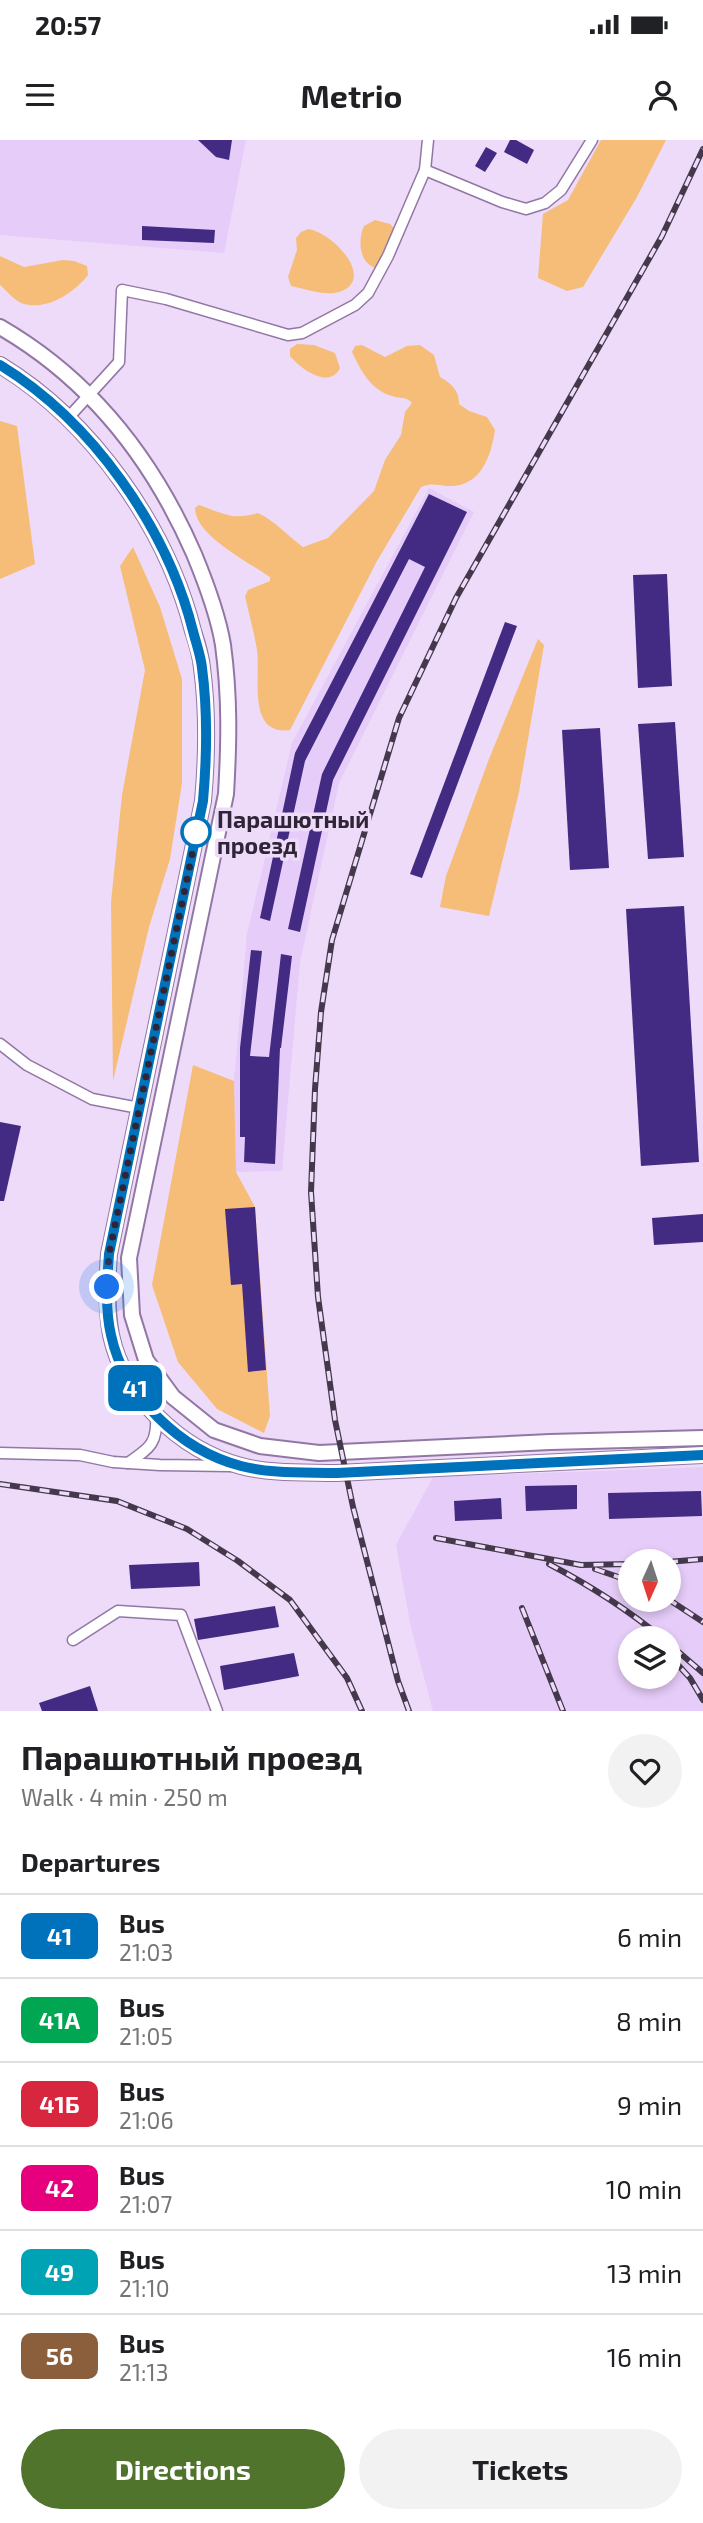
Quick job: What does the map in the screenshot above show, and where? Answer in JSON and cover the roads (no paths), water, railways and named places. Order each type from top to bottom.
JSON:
[{"type":"main road","points":[[0,327],[54,364],[89,393],[149,467],[181,525],[207,584],[222,643],[230,716],[226,794],[129,1258],[132,1315],[146,1360],[173,1397],[214,1430],[260,1446],[319,1453],[703,1438]]},
{"type":"main road","points":[[0,365],[20,377],[68,418],[106,460],[152,527],[185,598],[202,665],[208,745],[203,801],[109,1254],[107,1287],[111,1335],[137,1393],[164,1424],[203,1451],[241,1466],[280,1471],[337,1473],[703,1455]]},
{"type":"street","points":[[68,418],[119,362],[122,290],[166,299],[295,336],[355,305],[368,293],[379,276],[425,170],[427,140]]},
{"type":"street","points":[[425,170],[502,202],[526,209],[545,203],[561,190],[592,140]]},
{"type":"street","points":[[0,1044],[27,1065],[92,1099],[139,1108]]},
{"type":"street","points":[[127,1463],[146,1451],[153,1442],[157,1431],[156,1415]]},
{"type":"street","points":[[0,1453],[80,1455],[127,1463],[241,1466]]},
{"type":"street","points":[[74,1640],[118,1611],[181,1615],[217,1711]]},
{"type":"railway","points":[[409,1711],[398,1681],[353,1507],[335,1420],[318,1297],[311,1192],[315,1089],[321,1012],[332,940],[399,718],[456,598],[662,236],[703,149]]},
{"type":"railway","points":[[0,1484],[117,1501],[187,1529],[238,1561],[290,1600],[347,1678],[362,1711]]},
{"type":"railway","points":[[436,1538],[581,1565],[618,1564]]},
{"type":"railway","points":[[681,1561],[703,1559]]},
{"type":"railway","points":[[549,1564],[579,1580],[647,1626]]},
{"type":"railway","points":[[595,1569],[618,1577]]},
{"type":"railway","points":[[522,1608],[563,1711]]},
{"type":"railway","points":[[681,1608],[703,1622]]},
{"type":"railway","points":[[681,1654],[703,1673]]},
{"type":"railway","points":[[681,1668],[703,1700]]},
{"type":"place","name":"Парашютный проезд","points":[[196,832]]}]
